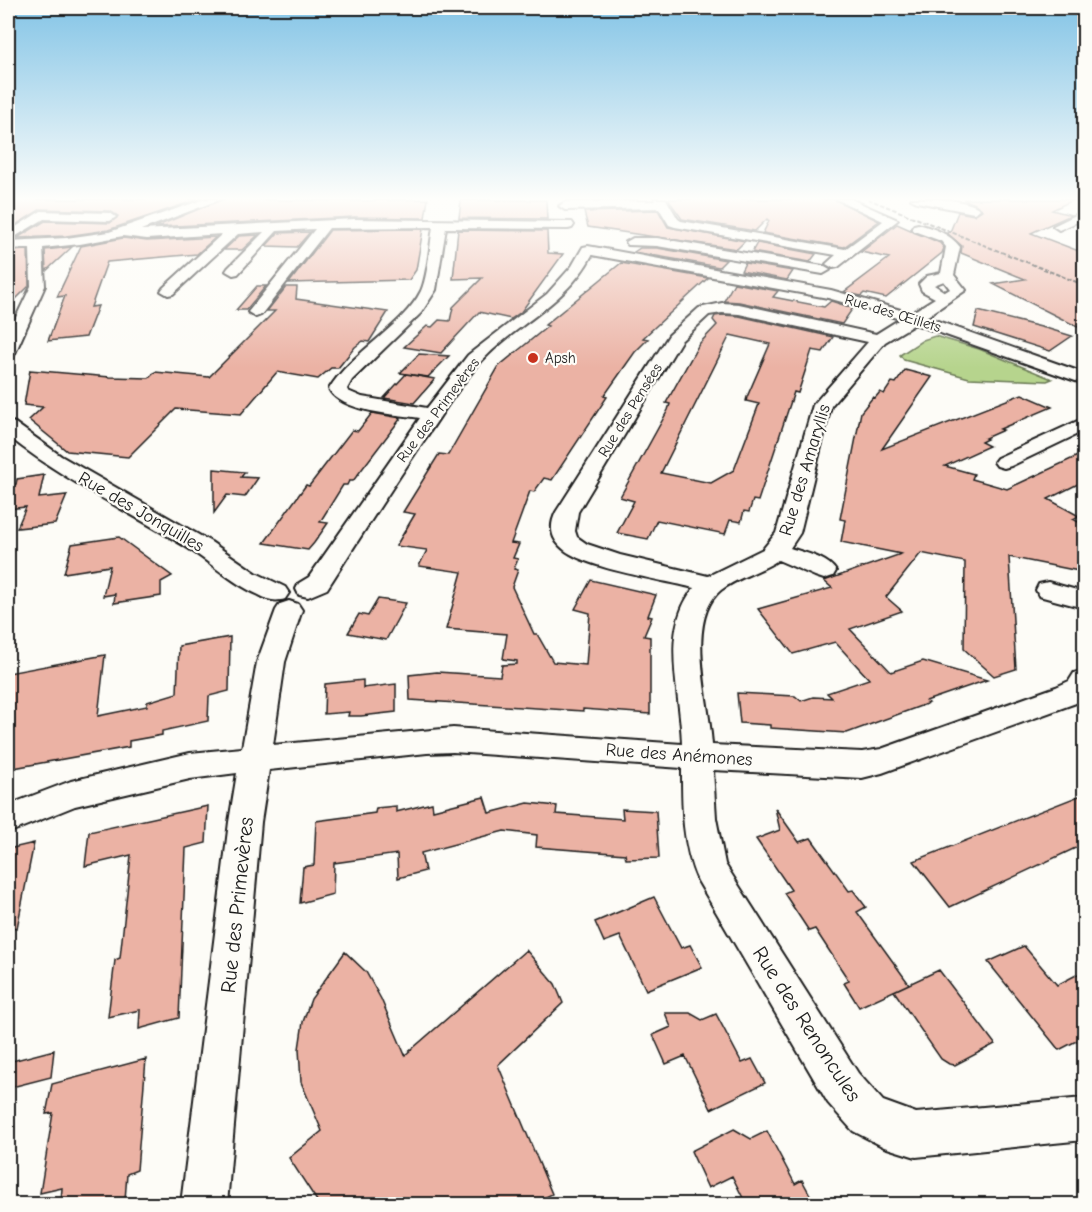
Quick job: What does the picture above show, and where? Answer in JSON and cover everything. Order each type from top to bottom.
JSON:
[{"type":"street","points":[[8,351],[14,322],[38,286],[37,256]]},
{"type":"street","points":[[168,291],[206,256]]},
{"type":"street","points":[[233,272],[249,256]]},
{"type":"street","points":[[256,312],[301,256]]},
{"type":"street","points":[[432,415],[358,402],[341,395],[339,389],[345,377],[421,304],[429,290],[435,256]]},
{"type":"street","name":"Rue des Primevères","points":[[204,1204],[245,822],[271,662],[291,597],[318,583],[432,415],[476,357],[543,305],[569,281],[582,264],[580,256]]},
{"type":"street","name":"Rue des Œillets","points":[[660,256],[801,287],[914,319],[996,345],[1084,379]]},
{"type":"street","points":[[737,256],[823,270]]},
{"type":"street","points":[[801,287],[843,256]]},
{"type":"street","points":[[947,276],[952,256]]},
{"type":"street","points":[[947,276],[959,290],[945,298],[925,286],[932,279],[947,276]]},
{"type":"street","name":"Rue des Amaryllis","points":[[696,757],[696,725],[688,636],[694,606],[712,585],[759,564],[776,551],[788,533],[822,405],[879,339],[945,298]]},
{"type":"street","name":"Rue des Pensées","points":[[712,585],[593,555],[569,543],[563,534],[562,525],[567,512],[669,347],[698,315],[704,311],[722,308],[739,309],[879,339]]},
{"type":"street","points":[[1004,462],[1084,424]]},
{"type":"street","name":"Rue des Jonquilles","points":[[8,427],[33,448],[203,547],[263,589],[291,597]]},
{"type":"street","points":[[776,551],[809,562],[824,571]]},
{"type":"street","points":[[1048,590],[1084,600]]},
{"type":"street","name":"Rue des Anémones","points":[[8,819],[82,792],[190,766],[453,740],[696,757],[862,765],[1066,695],[1079,688],[1084,680]]},
{"type":"street","name":"Rue des Renoncules","points":[[696,757],[706,857],[711,870],[843,1088],[868,1116],[884,1125],[916,1135],[1084,1119]]},
{"type":"green space","points":[[935,336],[979,349],[1052,379],[1047,381],[969,378],[904,360],[900,355],[923,340]]},
{"type":"building","points":[[8,256],[28,256],[29,286],[8,307]]},
{"type":"building","points":[[45,256],[63,256],[46,271]]},
{"type":"building","points":[[77,256],[179,256],[107,262],[91,307],[98,306],[86,337],[48,341],[65,296],[57,297]]},
{"type":"building","points":[[310,256],[418,256],[416,270],[409,280],[289,283]]},
{"type":"building","points":[[455,256],[562,256],[521,312],[511,319],[479,312],[441,353],[404,347],[427,326],[432,327],[439,320],[450,321],[453,307],[482,278],[453,279]]},
{"type":"building","points":[[654,256],[700,256],[726,260],[719,267]]},
{"type":"building","points":[[773,256],[815,256],[810,262]]},
{"type":"building","points":[[878,256],[939,256],[886,298],[864,293],[861,296],[844,292],[889,258]]},
{"type":"building","points":[[967,256],[1084,256],[1084,330],[993,284],[1025,279]]},
{"type":"building","points":[[621,263],[708,278],[643,338],[648,339],[635,352],[604,396],[607,397],[552,480],[544,478],[534,492],[530,491],[511,543],[519,544],[513,558],[518,559],[514,569],[518,570],[512,587],[534,634],[537,634],[553,662],[586,665],[590,613],[575,609],[591,580],[656,595],[648,616],[652,617],[644,636],[650,637],[650,714],[410,700],[409,675],[437,672],[500,676],[502,665],[517,664],[517,661],[503,659],[507,634],[446,629],[462,572],[419,566],[427,550],[396,546],[415,514],[403,512],[439,454],[448,455],[499,366]]},
{"type":"building","points":[[745,263],[793,271],[787,280],[741,271]]},
{"type":"building","points":[[734,283],[778,291],[773,297],[824,307],[831,301],[853,308],[842,324],[739,302],[724,301]]},
{"type":"building","points":[[257,286],[266,286],[246,310],[236,310]]},
{"type":"building","points":[[286,287],[297,287],[296,299],[388,312],[369,342],[363,341],[355,347],[338,368],[331,368],[318,379],[277,372],[241,414],[176,409],[128,457],[67,451],[29,420],[43,407],[24,405],[30,370],[110,377],[149,378],[155,372],[209,377],[275,311],[267,311]]},
{"type":"building","points":[[978,311],[1072,336],[1050,351],[974,327]]},
{"type":"building","points":[[715,316],[739,316],[833,337],[823,352],[812,350],[798,393],[794,392],[758,501],[753,500],[749,512],[744,511],[741,522],[730,520],[725,534],[657,520],[648,539],[617,533],[634,501],[620,497],[668,410],[670,404],[666,403],[699,344],[717,325],[713,320]],"holes":[[[730,335],[770,344],[747,397],[746,401],[759,404],[734,470],[711,483],[661,473]]]},
{"type":"building","points":[[419,354],[449,356],[428,377],[400,373]]},
{"type":"building","points":[[905,370],[932,377],[882,449],[1022,394],[1052,407],[1000,429],[1003,430],[981,442],[989,446],[945,466],[974,474],[972,479],[1007,489],[1084,453],[1084,481],[1048,499],[1079,516],[1073,519],[1084,525],[1084,572],[1009,557],[1016,669],[994,676],[964,649],[965,562],[921,553],[886,597],[902,611],[850,629],[891,672],[923,661],[987,680],[926,701],[929,703],[847,733],[770,728],[770,725],[740,723],[737,693],[795,696],[801,701],[813,697],[832,698],[827,693],[869,679],[835,642],[793,654],[758,609],[832,588],[824,581],[901,554],[841,542],[845,520],[840,519],[861,412],[873,397],[875,398],[880,392],[884,394],[892,382],[896,383]]},
{"type":"building","points":[[406,374],[435,379],[414,403],[384,398]]},
{"type":"building","points":[[372,413],[401,418],[353,481],[343,485],[320,522],[328,523],[314,543],[308,550],[264,543],[306,485],[309,486],[352,430],[358,431]]},
{"type":"building","points":[[214,469],[245,472],[241,477],[258,478],[245,497],[227,495],[214,513]]},
{"type":"building","points":[[44,475],[39,498],[67,495],[55,524],[17,528],[26,507],[8,509],[8,485],[16,484],[17,479]]},
{"type":"building","points":[[119,537],[172,576],[161,582],[161,596],[114,603],[115,594],[103,596],[110,566],[64,573],[72,544]]},
{"type":"building","points":[[378,599],[406,603],[386,640],[348,633],[359,614],[368,616]]},
{"type":"building","points":[[230,637],[229,691],[209,696],[208,721],[162,731],[162,735],[129,741],[129,747],[8,769],[8,673],[105,655],[98,716],[147,706],[147,702],[177,693],[179,646]]},
{"type":"building","points":[[363,680],[363,688],[396,684],[396,712],[361,716],[348,716],[349,712],[324,714],[325,684]]},
{"type":"building","points":[[1084,794],[1084,844],[950,907],[914,861]]},
{"type":"building","points":[[484,797],[489,813],[528,803],[557,806],[556,814],[623,819],[622,809],[656,811],[659,858],[626,859],[625,854],[536,847],[537,835],[504,831],[421,853],[425,871],[398,878],[397,854],[334,863],[333,894],[300,903],[303,867],[314,865],[316,821],[375,813],[376,808],[396,806],[396,812],[432,803],[433,810]]},
{"type":"building","points":[[208,806],[206,843],[186,848],[179,1018],[139,1029],[140,1010],[108,1017],[115,960],[120,958],[131,855],[85,866],[89,832]]},
{"type":"building","points":[[775,808],[799,842],[811,838],[849,891],[853,890],[866,907],[857,912],[909,984],[859,1007],[844,983],[849,981],[815,929],[809,931],[784,893],[791,890],[756,839],[780,830]]},
{"type":"building","points":[[34,843],[17,928],[8,927],[8,849]]},
{"type":"building","points":[[654,897],[681,948],[690,945],[702,967],[646,990],[620,936],[604,942],[595,922]]},
{"type":"building","points":[[1024,946],[1057,985],[1084,971],[1084,1037],[1059,1050],[988,962]]},
{"type":"building","points":[[526,950],[555,984],[563,1003],[498,1065],[552,1194],[532,1204],[319,1204],[289,1158],[322,1131],[301,1082],[299,1049],[303,1022],[311,999],[345,952],[366,972],[381,999],[405,1055]]},
{"type":"building","points":[[939,970],[995,1044],[955,1065],[941,1059],[894,991]]},
{"type":"building","points":[[665,1013],[690,1013],[702,1020],[716,1014],[742,1063],[752,1059],[765,1083],[711,1109],[685,1056],[666,1064],[653,1035],[671,1027]]},
{"type":"building","points":[[54,1050],[51,1077],[8,1088],[8,1062]]},
{"type":"building","points":[[146,1059],[137,1170],[127,1174],[125,1200],[109,1204],[61,1204],[62,1188],[40,1193],[53,1113],[46,1114],[52,1084]]},
{"type":"building","points":[[734,1129],[751,1139],[767,1131],[795,1184],[802,1180],[815,1204],[746,1204],[732,1176],[708,1188],[691,1151]]},
{"type":"railway","points":[[1010,256],[1084,285]]},
{"type":"place","name":"Apsh","points":[[533,358]]}]
